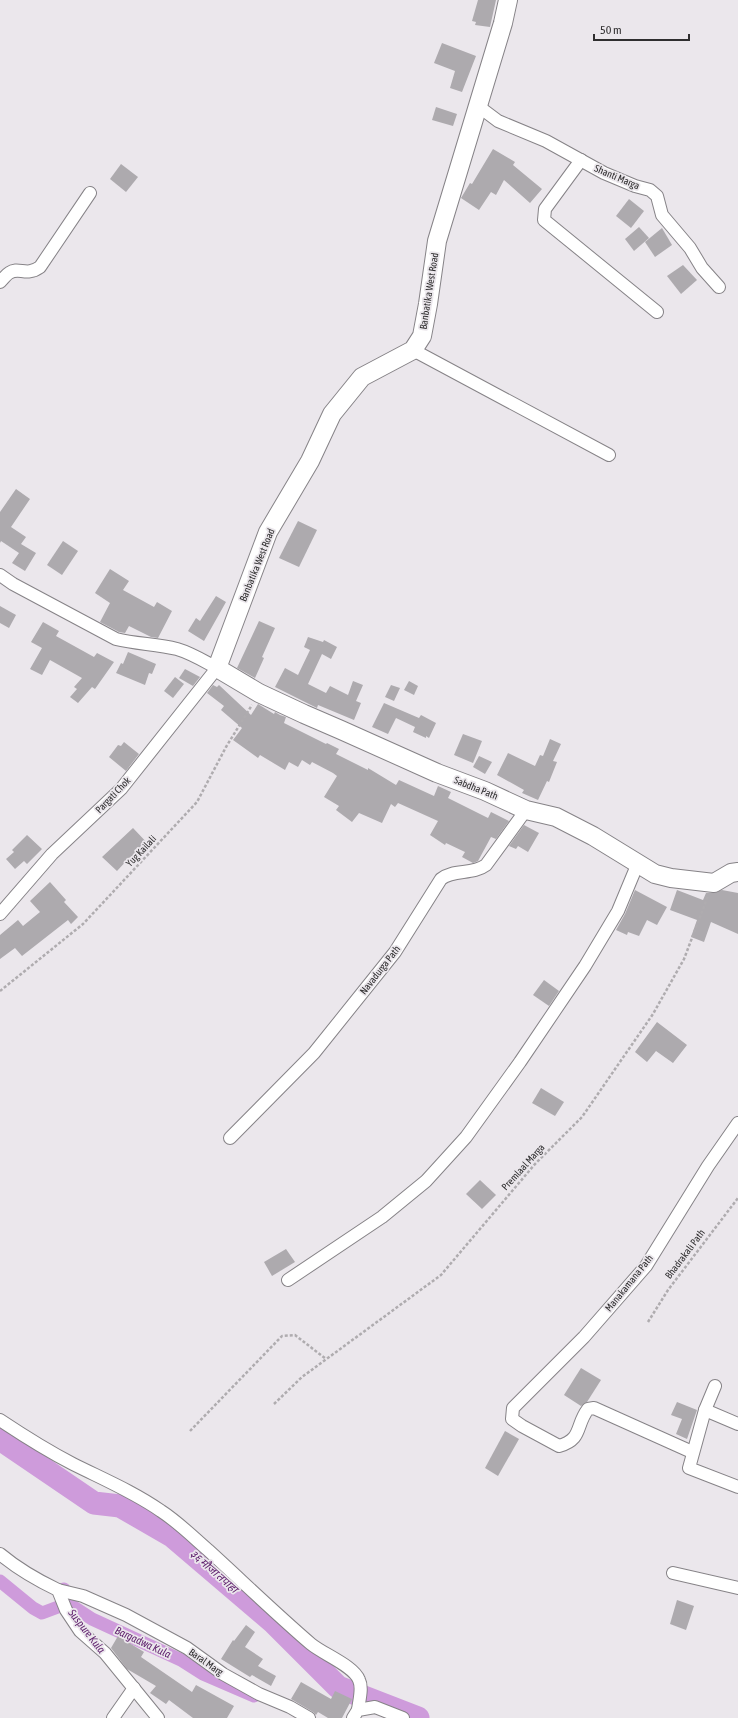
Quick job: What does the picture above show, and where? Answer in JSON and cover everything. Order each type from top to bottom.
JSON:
[{"type":"street","name":"Banbatika West Road","points":[[217,668],[268,532],[310,461],[332,414],[362,377],[413,350],[422,336],[437,241],[503,23],[508,0]]},
{"type":"street","name":"Shanti Marga","points":[[478,106],[498,121],[546,141],[604,173],[650,190],[657,196],[662,215],[690,248],[702,268],[720,287]]},
{"type":"street","points":[[581,160],[545,209],[544,220],[657,312]]},
{"type":"street","points":[[0,282],[8,273],[14,271],[28,273],[33,272],[40,267],[90,193]]},
{"type":"street","points":[[413,350],[609,455]]},
{"type":"street","points":[[0,575],[13,584],[116,639],[133,644],[176,649],[188,653],[217,668]]},
{"type":"street","name":"Sabdha Path","points":[[217,668],[259,693],[437,773],[486,791],[526,810],[556,817],[593,836],[655,874],[671,878],[714,883]]},
{"type":"street","name":"Pargati Chok","points":[[0,914],[52,854],[121,789],[217,668]]},
{"type":"street","name":"Navadurga Path","points":[[230,1138],[314,1054],[395,952],[441,879],[448,875],[478,870],[486,865],[526,810]]},
{"type":"street","points":[[288,1280],[388,1212],[426,1181],[466,1137],[520,1062],[585,966],[618,911],[638,863]]},
{"type":"street","points":[[714,883],[731,873],[738,872]]},
{"type":"street","name":"Manakamana Path","points":[[692,1452],[594,1408],[588,1409],[583,1416],[577,1436],[567,1443],[559,1446],[512,1419],[513,1408],[584,1337],[646,1266],[708,1166],[738,1124]]},
{"type":"street","points":[[715,1386],[705,1410],[692,1452],[689,1468],[738,1487]]},
{"type":"street","points":[[705,1410],[738,1424]]},
{"type":"street","points":[[0,1420],[23,1436],[73,1464],[110,1481],[162,1511],[320,1651],[349,1668],[359,1680],[360,1688],[357,1711],[375,1706],[403,1718]]},
{"type":"street","name":"Baral Marg","points":[[0,1554],[62,1600],[83,1596],[126,1615],[187,1648],[223,1674],[259,1694],[290,1707],[309,1718]]},
{"type":"street","points":[[673,1573],[738,1588]]},
{"type":"street","points":[[62,1600],[80,1631],[105,1653],[158,1718]]},
{"type":"street","points":[[113,1718],[134,1688]]},
{"type":"path","name":"Yug Kailali","points":[[0,992],[83,924],[197,802],[226,747],[259,693]]},
{"type":"path","name":"Premlaal Marga","points":[[274,1404],[302,1377],[441,1275],[535,1164],[582,1117],[653,1014],[684,959],[714,883]]},
{"type":"path","name":"Bhadrakali Path","points":[[648,1322],[668,1290],[738,1198]]},
{"type":"path","points":[[190,1431],[282,1336],[295,1335],[326,1359]]},
{"type":"building","points":[[478,0],[496,0],[490,27],[475,25],[476,22],[472,21]]},
{"type":"building","points":[[442,43],[476,56],[462,92],[450,88],[455,71],[434,63]]},
{"type":"building","points":[[436,107],[457,114],[453,126],[432,120]]},
{"type":"building","points":[[493,149],[515,162],[513,165],[542,189],[530,203],[504,180],[496,195],[491,192],[479,210],[461,198],[470,183],[472,184]]},
{"type":"building","points":[[121,164],[138,177],[126,192],[110,179]]},
{"type":"building","points":[[629,199],[644,211],[631,228],[616,216]]},
{"type":"building","points":[[639,227],[649,238],[634,251],[625,239]]},
{"type":"building","points":[[662,228],[672,245],[655,257],[645,242]]},
{"type":"building","points":[[683,265],[697,280],[681,294],[667,276]]},
{"type":"building","points":[[16,489],[30,499],[11,527],[26,537],[21,544],[36,553],[25,571],[12,563],[19,553],[1,541],[0,543],[0,512]]},
{"type":"building","points":[[298,521],[317,530],[299,567],[279,558]]},
{"type":"building","points":[[63,541],[78,551],[62,575],[47,565]]},
{"type":"building","points":[[110,569],[129,581],[123,590],[154,607],[157,602],[172,611],[158,638],[151,637],[129,626],[125,633],[119,632],[100,622],[110,603],[95,593]]},
{"type":"building","points":[[216,596],[226,602],[204,641],[188,631],[196,618],[200,621]]},
{"type":"building","points":[[0,606],[16,615],[9,628],[0,623]]},
{"type":"building","points":[[259,621],[275,628],[262,657],[264,658],[255,678],[237,668]]},
{"type":"building","points":[[43,622],[59,631],[56,636],[94,657],[97,653],[114,662],[95,689],[92,687],[78,703],[70,697],[77,689],[74,687],[82,678],[50,660],[42,675],[30,669],[42,648],[31,642]]},
{"type":"building","points":[[308,637],[323,642],[324,640],[337,647],[331,659],[322,654],[308,684],[326,693],[330,686],[348,695],[353,681],[363,685],[356,701],[361,703],[354,720],[318,705],[317,708],[275,687],[285,668],[298,675],[310,650],[304,647]]},
{"type":"building","points":[[128,652],[156,664],[152,674],[149,673],[145,685],[116,673],[121,663],[123,664]]},
{"type":"building","points":[[185,669],[200,677],[193,686],[179,678]]},
{"type":"building","points":[[175,677],[184,684],[173,698],[164,691]]},
{"type":"building","points":[[409,681],[418,686],[414,695],[404,690]]},
{"type":"building","points":[[213,685],[217,687],[219,685],[251,715],[258,704],[274,714],[275,712],[286,717],[284,723],[339,749],[336,754],[368,770],[368,768],[396,785],[399,780],[434,796],[438,786],[451,792],[448,798],[488,818],[491,812],[509,821],[496,839],[491,837],[478,861],[473,863],[462,857],[465,852],[446,843],[445,845],[430,835],[438,821],[398,803],[395,807],[391,804],[382,823],[359,813],[352,822],[336,810],[339,806],[324,797],[337,776],[333,773],[312,762],[310,765],[302,760],[298,767],[289,762],[285,770],[260,755],[258,758],[233,740],[242,728],[221,710],[224,706],[207,693]]},
{"type":"building","points":[[391,685],[400,688],[394,701],[385,697]]},
{"type":"building","points":[[384,703],[419,718],[421,715],[436,723],[429,738],[413,732],[415,727],[396,718],[388,734],[372,727]]},
{"type":"building","points":[[463,734],[482,741],[473,763],[454,755]]},
{"type":"building","points":[[550,739],[561,744],[553,761],[557,762],[549,782],[547,781],[538,800],[522,793],[524,790],[497,775],[508,753],[535,766],[540,755],[543,756]]},
{"type":"building","points":[[124,742],[139,754],[126,771],[109,757],[118,745],[121,746]]},
{"type":"building","points":[[479,756],[492,762],[485,774],[473,767]]},
{"type":"building","points":[[524,825],[539,833],[528,852],[518,846],[516,849],[509,846]]},
{"type":"building","points":[[133,828],[151,847],[135,862],[130,857],[117,871],[102,857]]},
{"type":"building","points":[[27,835],[42,849],[27,864],[24,861],[15,869],[6,859],[14,852],[12,850]]},
{"type":"building","points":[[50,882],[66,900],[64,902],[78,917],[71,924],[68,920],[22,956],[15,948],[0,959],[0,935],[18,920],[23,926],[40,912],[30,901]]},
{"type":"building","points":[[635,890],[667,907],[657,925],[647,920],[639,936],[628,932],[627,935],[616,930],[625,914]]},
{"type":"building","points":[[677,890],[703,900],[706,893],[713,893],[722,890],[738,893],[738,934],[711,922],[704,942],[691,937],[697,920],[670,910]]},
{"type":"building","points":[[544,980],[559,991],[549,1006],[533,995]]},
{"type":"building","points":[[657,1022],[687,1045],[673,1063],[656,1051],[647,1062],[635,1052]]},
{"type":"building","points":[[541,1088],[564,1102],[555,1116],[532,1103]]},
{"type":"building","points":[[480,1180],[496,1195],[482,1209],[466,1194]]},
{"type":"building","points":[[286,1249],[295,1262],[272,1276],[264,1262]]},
{"type":"building","points":[[581,1368],[601,1380],[587,1402],[581,1406],[564,1395]]},
{"type":"building","points":[[677,1402],[697,1410],[687,1439],[676,1434],[682,1419],[671,1415]]},
{"type":"building","points":[[505,1431],[519,1439],[498,1476],[485,1468]]},
{"type":"building","points":[[677,1600],[694,1606],[686,1630],[670,1624]]},
{"type":"building","points":[[246,1625],[255,1632],[245,1647],[263,1659],[258,1666],[276,1676],[271,1686],[252,1675],[250,1677],[221,1659],[233,1640],[234,1641]]},
{"type":"building","points":[[118,1636],[144,1652],[141,1657],[192,1692],[196,1685],[234,1706],[227,1718],[193,1718],[169,1700],[166,1704],[150,1693],[156,1686],[127,1669],[111,1648]]},
{"type":"building","points":[[301,1682],[331,1699],[335,1691],[352,1699],[342,1718],[328,1718],[318,1712],[316,1715],[291,1699]]},
{"type":"waterway","name":"३६ मौजा तपाहा","points":[[0,1439],[94,1503],[120,1506],[172,1536],[274,1623],[338,1687],[418,1718]]},
{"type":"waterway","name":"Suspure Kula","points":[[0,1581],[33,1608],[42,1613],[66,1604],[71,1612]]},
{"type":"waterway","name":"Bargadwa Kula","points":[[64,1589],[69,1604],[92,1619],[181,1660],[203,1674],[254,1696]]}]
